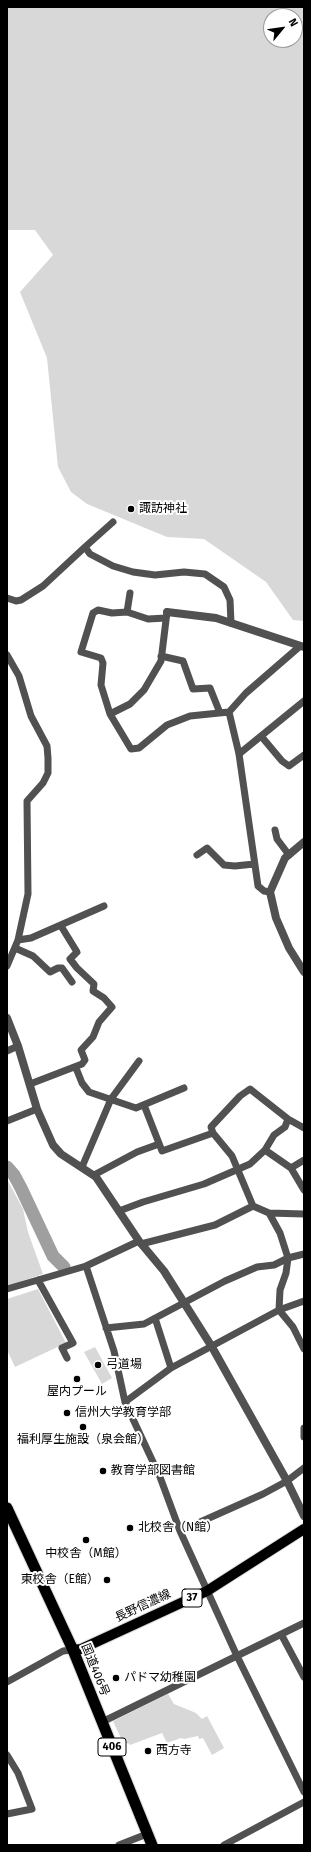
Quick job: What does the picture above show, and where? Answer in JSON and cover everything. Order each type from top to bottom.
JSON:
[{"type":"highway","name":"国道406号","points":[[7,1508],[72,1650],[152,1845]]},
{"type":"main road","name":"長野信濃線","points":[[72,1650],[81,1649],[207,1591],[304,1529]]},
{"type":"street","points":[[7,598],[16,601],[21,600],[43,586],[113,522]]},
{"type":"street","points":[[85,547],[90,554],[113,566],[133,572],[154,576],[184,572],[205,574],[224,587],[230,600],[231,623]]},
{"type":"street","points":[[127,612],[130,593]]},
{"type":"street","points":[[98,610],[112,613],[127,612],[148,619],[167,615],[216,618],[302,647],[246,693],[229,712],[190,716],[167,725],[139,748],[131,749],[110,714],[101,685],[103,663],[101,658],[81,652],[93,613],[98,610]]},
{"type":"street","points":[[110,714],[130,704],[144,690],[161,661],[167,615]]},
{"type":"street","points":[[7,654],[19,676],[31,716],[47,746],[48,758],[48,773],[43,782],[27,801],[28,894],[18,940],[7,966]]},
{"type":"street","points":[[161,656],[184,661],[193,690],[210,688],[220,713]]},
{"type":"street","points":[[239,754],[304,701]]},
{"type":"street","points":[[229,712],[239,754],[258,886],[264,891],[270,892]]},
{"type":"street","points":[[261,736],[282,761],[289,766],[304,755]]},
{"type":"street","points":[[275,830],[277,839],[289,855]]},
{"type":"street","points":[[303,844],[286,858],[270,892],[276,918],[289,948],[304,972]]},
{"type":"street","points":[[197,855],[207,848],[224,865],[235,866],[254,864]]},
{"type":"street","points":[[18,940],[31,938],[104,906]]},
{"type":"street","points":[[30,1084],[76,1068],[85,1060],[81,1050],[93,1037],[98,1022],[112,1007],[104,998],[93,991],[94,984],[70,959],[76,952],[61,926]]},
{"type":"street","points":[[15,948],[33,956],[50,972],[58,968],[62,968],[72,982]]},
{"type":"street","points":[[7,1018],[18,1046],[38,1109],[53,1144],[61,1154],[94,1175],[140,1242],[164,1271],[212,1347],[287,1481],[304,1516]]},
{"type":"street","points":[[7,1050],[18,1046]]},
{"type":"street","points":[[82,1167],[111,1099],[139,1061]]},
{"type":"street","points":[[76,1068],[82,1083],[89,1092],[136,1108],[184,1088]]},
{"type":"street","points":[[304,1128],[288,1119],[250,1089],[240,1096],[211,1127],[213,1133],[232,1156],[253,1206],[269,1214],[304,1214]]},
{"type":"street","points":[[144,1105],[162,1151],[213,1133]]},
{"type":"street","points":[[7,1121],[38,1109]]},
{"type":"street","points":[[119,1212],[238,1170],[250,1164],[265,1150],[274,1135],[285,1127],[288,1119]]},
{"type":"street","points":[[94,1175],[137,1152],[159,1144]]},
{"type":"street","points":[[265,1150],[291,1168],[304,1190]]},
{"type":"street","points":[[291,1168],[304,1160]]},
{"type":"street","points":[[7,1289],[86,1266],[140,1242],[215,1225],[253,1206]]},
{"type":"street","points":[[269,1214],[280,1233],[288,1258],[286,1273],[280,1290],[279,1310],[293,1327],[304,1349]]},
{"type":"street","points":[[106,1328],[144,1324],[225,1281],[257,1267],[274,1265],[288,1258],[304,1254]]},
{"type":"street","points":[[86,1266],[114,1351],[125,1402],[160,1477],[180,1530],[207,1591],[237,1656],[304,1792]]},
{"type":"street","points":[[38,1280],[73,1343],[62,1348],[67,1358]]},
{"type":"street","points":[[125,1402],[171,1368],[279,1310],[304,1301]]},
{"type":"street","points":[[155,1318],[171,1368]]},
{"type":"street","points":[[304,1428],[304,1437]]},
{"type":"street","points":[[180,1530],[225,1512],[287,1481],[304,1468]]},
{"type":"street","points":[[102,1722],[304,1622]]},
{"type":"street","points":[[281,1634],[304,1677]]},
{"type":"street","points":[[7,1682],[63,1651],[72,1650]]},
{"type":"street","points":[[7,1755],[18,1773],[32,1809],[7,1814]]},
{"type":"street","points":[[224,1845],[304,1802]]},
{"type":"street","points":[[119,1845],[147,1834]]},
{"type":"shaded area","points":[[7,7],[304,7],[304,621],[293,620],[266,582],[204,539],[167,537],[87,504],[71,492],[58,467],[47,358],[20,292],[53,255],[35,230],[7,230]]},
{"type":"shaded area","points":[[7,1179],[23,1209],[28,1232],[43,1274],[7,1286]]},
{"type":"shaded area","points":[[38,1289],[66,1343],[15,1367],[7,1350],[7,1299]]},
{"type":"shaded area","name":"弓道場","points":[[95,1347],[112,1378],[102,1384],[84,1352]]},
{"type":"shaded area","points":[[168,1694],[174,1704],[196,1713],[202,1719],[207,1716],[224,1748],[212,1755],[203,1738],[199,1739],[198,1736],[184,1739],[181,1738],[167,1743],[162,1733],[130,1745],[128,1743],[124,1745],[113,1721]]},
{"type":"waterway","points":[[7,1167],[14,1175],[21,1188],[53,1256],[64,1267]]},
{"type":"place","name":"諏訪神社","points":[[131,509]]},
{"type":"place","name":"弓道場","points":[[98,1365]]},
{"type":"place","name":"屋内プール","points":[[77,1379]]},
{"type":"place","name":"信州大学教育学部","points":[[67,1413]]},
{"type":"place","name":"福利厚生施設（泉会館）","points":[[83,1427]]},
{"type":"place","name":"教育学部図書館","points":[[103,1471]]},
{"type":"place","name":"北校舎（N館）","points":[[130,1528]]},
{"type":"place","name":"中校舎（M館）","points":[[86,1540]]},
{"type":"place","name":"東校舎（E館）","points":[[107,1580]]},
{"type":"place","name":"パドマ幼稚園","points":[[116,1678]]},
{"type":"place","name":"西方寺","points":[[148,1751]]}]
